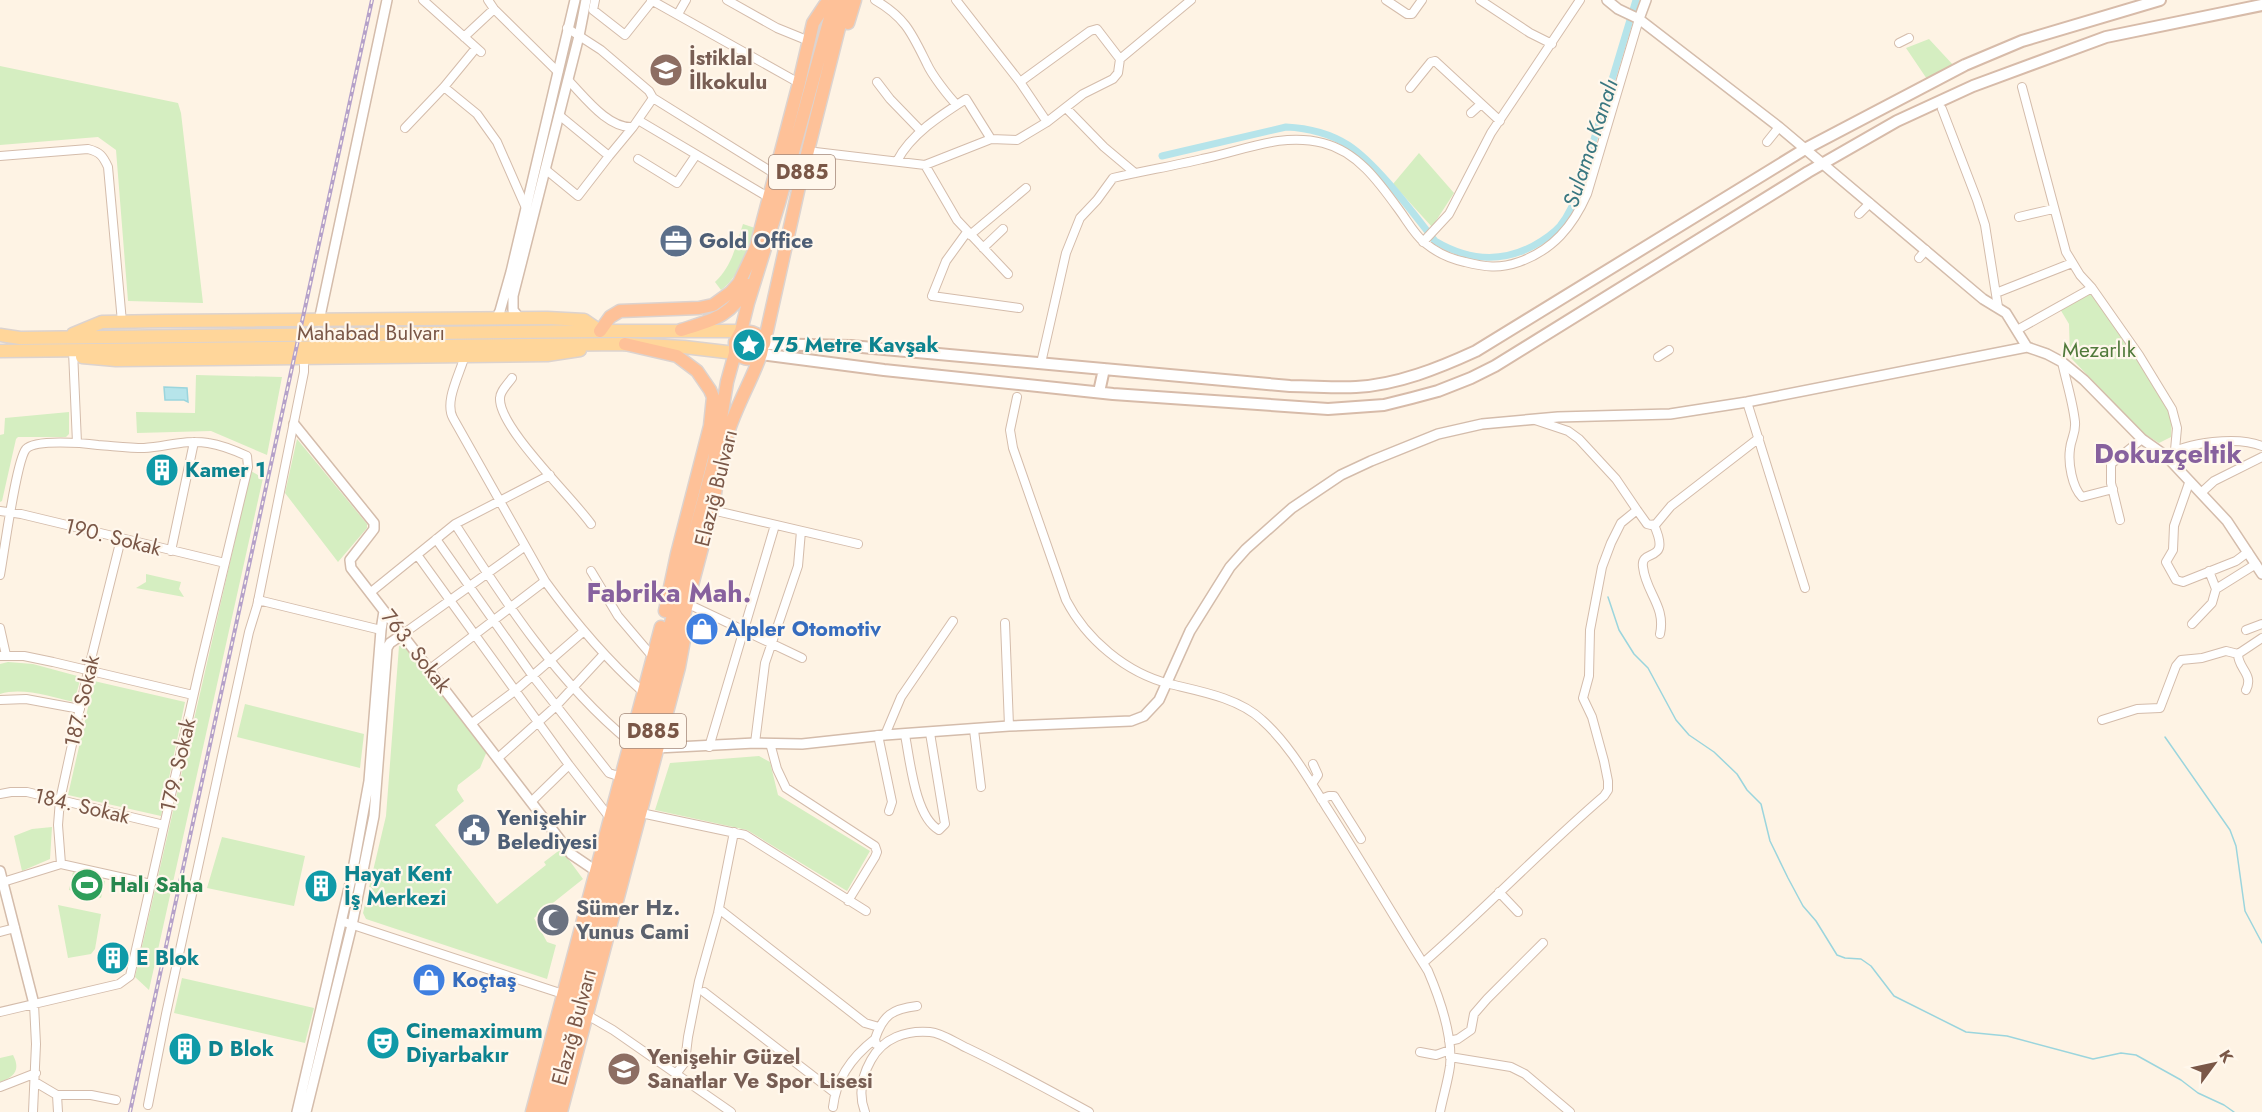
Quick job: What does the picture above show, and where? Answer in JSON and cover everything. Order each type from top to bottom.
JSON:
[{"type":"highway","name":"Elazığ Bulvarı","points":[[741,331],[762,258],[846,0]]},
{"type":"highway","points":[[823,69],[847,28],[855,0]]},
{"type":"highway","points":[[600,330],[610,317],[620,311],[699,308],[713,305],[722,300],[739,283],[756,247],[800,82],[813,23],[828,2]]},
{"type":"highway","points":[[823,69],[816,39],[828,2]]},
{"type":"highway","name":"Elazığ Bulvarı","points":[[552,1112],[712,510],[726,438],[745,389],[754,374],[762,349],[807,151],[823,69]]},
{"type":"highway","points":[[681,330],[718,319],[732,309],[762,258]]},
{"type":"highway","points":[[741,331],[755,333],[762,339],[762,349],[755,358],[747,360],[735,354],[735,342],[741,331]]},
{"type":"highway","points":[[626,344],[677,356],[697,371],[713,397],[710,426],[677,554],[664,617]]},
{"type":"highway","name":"Elazığ Bulvarı","points":[[541,1112],[714,461],[727,382],[735,354]]},
{"type":"highway","points":[[727,382],[734,372],[743,373],[747,377],[745,389]]},
{"type":"highway","points":[[532,1112],[652,656],[689,550]]},
{"type":"highway","points":[[561,1112],[679,667],[684,640],[686,603]]},
{"type":"main road","points":[[762,349],[851,346],[1290,386],[1357,387],[1398,380],[1432,370],[1486,346],[1805,149],[1965,65],[2022,41],[2160,0]]},
{"type":"main road","points":[[762,349],[884,370],[1099,392],[1328,409],[1384,405],[1438,392],[1495,366],[1685,247],[1897,121],[1972,86],[2106,37],[2262,4]]},
{"type":"main road","points":[[66,337],[102,322],[584,320],[600,330]]},
{"type":"main road","name":"Mahabad Bulvarı","points":[[0,335],[20,338],[549,333],[600,330],[741,331]]},
{"type":"main road","points":[[703,351],[713,347],[718,341],[717,337],[708,330]]},
{"type":"main road","points":[[73,351],[80,357],[116,360],[547,355],[626,344]]},
{"type":"main road","name":"Mahabad Bulvarı","points":[[0,351],[626,344],[684,347],[735,354]]},
{"type":"main road","points":[[1099,392],[1104,369]]},
{"type":"street","points":[[319,321],[387,0]]},
{"type":"street","points":[[405,128],[479,50],[423,0]]},
{"type":"street","points":[[488,0],[494,9],[558,72]]},
{"type":"street","points":[[496,319],[526,208],[574,0]]},
{"type":"street","points":[[520,319],[513,310],[513,296],[579,36],[586,0]]},
{"type":"street","points":[[596,0],[592,10],[625,35],[652,0],[800,82]]},
{"type":"street","points":[[678,14],[686,0]]},
{"type":"street","points":[[727,0],[777,28],[809,41]]},
{"type":"street","points":[[875,0],[894,13],[912,32],[927,65],[957,105]]},
{"type":"street","points":[[956,0],[1020,82],[1047,123]]},
{"type":"street","points":[[807,151],[926,165],[991,139],[1017,140],[1047,123],[1083,94],[1113,79],[1118,73],[1120,58],[1191,0]]},
{"type":"street","points":[[1386,0],[1407,14],[1412,14],[1422,0]]},
{"type":"street","points":[[1480,0],[1530,33],[1552,44]]},
{"type":"street","points":[[1428,238],[1449,214],[1467,176],[1500,121],[1580,0]]},
{"type":"street","points":[[1607,0],[1637,18],[1779,127],[1870,203],[1922,254],[1983,300],[2006,313],[2027,347]]},
{"type":"street","points":[[1041,363],[1066,253],[1080,218],[1113,178],[1204,159],[1274,141],[1307,140],[1324,143],[1337,148],[1360,163],[1440,253],[1491,268],[1505,267],[1532,257],[1567,231],[1574,222],[1590,187],[1637,18],[1646,0]]},
{"type":"street","points":[[464,37],[494,9]]},
{"type":"street","points":[[567,28],[601,50],[649,92],[652,98],[775,174]]},
{"type":"street","points":[[1020,82],[1097,28],[1120,58]]},
{"type":"street","points":[[1899,44],[1909,38]]},
{"type":"street","points":[[1410,88],[1431,62],[1435,62],[1440,64],[1500,121]]},
{"type":"street","points":[[567,81],[606,117],[625,128],[636,124],[696,155],[768,197]]},
{"type":"street","points":[[877,82],[921,131]]},
{"type":"street","points":[[444,87],[477,114],[497,142],[526,208]]},
{"type":"street","points":[[2022,87],[2066,252],[2139,355],[2172,409],[2177,428],[2175,450]]},
{"type":"street","points":[[545,169],[578,196],[636,124],[652,98]]},
{"type":"street","points":[[897,162],[902,150],[921,131],[966,99],[991,139]]},
{"type":"street","points":[[1471,113],[1481,104]]},
{"type":"street","points":[[1067,109],[1104,147],[1135,173]]},
{"type":"street","points":[[1942,109],[1977,200],[1989,243],[1998,307]]},
{"type":"street","points":[[559,115],[609,156]]},
{"type":"street","points":[[1767,142],[1779,127]]},
{"type":"street","points":[[0,156],[88,149],[104,157],[108,167],[122,322]]},
{"type":"street","points":[[638,159],[677,183],[696,155]]},
{"type":"street","points":[[926,165],[957,220],[1008,274]]},
{"type":"street","points":[[1019,308],[932,296],[946,261],[968,233],[1026,188]]},
{"type":"street","points":[[1859,214],[1870,203]]},
{"type":"street","points":[[2019,217],[2053,209]]},
{"type":"street","points":[[983,248],[1003,229]]},
{"type":"street","points":[[1996,293],[2072,263]]},
{"type":"street","points":[[2017,330],[2092,288]]},
{"type":"street","points":[[657,748],[756,743],[802,744],[881,735],[1009,726],[1131,721],[1144,716],[1153,708],[1190,631],[1230,567],[1246,549],[1292,508],[1341,475],[1438,434],[1482,424],[1530,419],[1670,414],[1747,402],[2027,347],[2062,362],[2084,380],[2142,439],[2166,456],[2227,521],[2262,574]]},
{"type":"street","points":[[1658,357],[1669,350]]},
{"type":"street","points":[[73,351],[77,443]]},
{"type":"street","points":[[465,356],[449,411],[502,501],[524,547],[545,581],[563,607],[604,654],[643,692]]},
{"type":"street","points":[[148,1105],[249,632],[258,600],[304,372],[304,358]]},
{"type":"street","points":[[2062,362],[2075,419],[2076,434],[2070,447],[2076,491],[2082,497],[2113,489]]},
{"type":"street","points":[[512,378],[501,394],[500,400],[505,415],[521,441],[591,524]]},
{"type":"street","points":[[1017,397],[1010,430],[1013,448],[1066,600],[1076,618],[1089,634],[1126,665],[1167,683],[1207,692],[1252,711],[1263,720],[1296,760],[1424,963],[1434,983],[1449,1049],[1440,1112]]},
{"type":"street","points":[[1747,402],[1805,588]]},
{"type":"street","points":[[1530,419],[1568,431],[1579,439],[1616,478],[1647,524],[1654,525]]},
{"type":"street","name":"763. Sokak","points":[[294,424],[374,523],[371,534],[350,560],[351,568],[532,801],[571,855],[596,871]]},
{"type":"street","points":[[1654,525],[1671,506],[1759,438]]},
{"type":"street","points":[[2120,520],[2113,489],[2111,464],[2142,439]]},
{"type":"street","points":[[2166,456],[2175,450],[2221,442],[2240,441],[2262,446]]},
{"type":"street","points":[[0,575],[23,454],[28,447],[34,445],[77,443],[144,448],[194,442],[171,551]]},
{"type":"street","name":"179. Sokak","points":[[0,1012],[119,984],[130,976],[248,467],[247,456],[206,442],[194,442]]},
{"type":"street","points":[[2202,492],[2214,481],[2262,457]]},
{"type":"street","points":[[371,592],[455,524],[550,475]]},
{"type":"street","points":[[2189,483],[2174,526],[2173,550],[2166,562],[2176,580],[2183,582],[2209,572],[2236,561],[2248,552]]},
{"type":"street","points":[[712,510],[858,544]]},
{"type":"street","points":[[1424,963],[1608,790],[1604,760],[1592,717],[1583,698],[1589,676],[1590,630],[1602,567],[1621,523],[1637,510]]},
{"type":"street","name":"190. Sokak","points":[[0,511],[225,562]]},
{"type":"street","points":[[455,524],[509,608],[549,660],[573,688],[630,742]]},
{"type":"street","points":[[709,747],[775,525]]},
{"type":"street","points":[[1654,525],[1661,544],[1660,548],[1647,557],[1642,565],[1661,614],[1663,622],[1660,634]]},
{"type":"street","points":[[756,743],[760,687],[765,663],[798,566],[801,531]]},
{"type":"street","name":"187. Sokak","points":[[61,864],[58,825],[60,800],[88,671],[121,539]]},
{"type":"street","points":[[436,539],[555,707],[609,773],[621,777]]},
{"type":"street","points":[[306,1112],[352,925],[374,816],[387,648],[390,643],[448,599],[524,547]]},
{"type":"street","points":[[418,556],[610,818]]},
{"type":"street","points":[[2216,589],[2256,564]]},
{"type":"street","points":[[591,572],[618,616],[652,656]]},
{"type":"street","points":[[2192,624],[2212,603],[2216,589],[2209,572]]},
{"type":"street","points":[[430,669],[545,581]]},
{"type":"street","points":[[258,600],[381,630]]},
{"type":"street","points":[[686,603],[801,658]]},
{"type":"street","points":[[297,1112],[352,875],[369,782],[384,611]]},
{"type":"street","points":[[889,811],[892,802],[881,735],[906,688],[953,621]]},
{"type":"street","points":[[1005,623],[1009,726]]},
{"type":"street","points":[[2246,630],[2262,624]]},
{"type":"street","points":[[0,628],[3,655],[44,660],[194,695]]},
{"type":"street","points":[[472,723],[516,690],[584,631]]},
{"type":"street","points":[[2102,720],[2137,710],[2160,708],[2176,666],[2181,660],[2202,658],[2226,651],[2238,654],[2262,638]]},
{"type":"street","points":[[498,758],[539,723],[604,654]]},
{"type":"street","points":[[2238,654],[2238,659],[2248,674],[2249,681],[2246,690]]},
{"type":"street","points":[[0,700],[26,699],[80,709]]},
{"type":"street","points":[[974,730],[981,787]]},
{"type":"street","points":[[905,735],[921,804],[931,824],[939,830],[945,824],[930,733]]},
{"type":"street","points":[[770,743],[777,769],[786,788],[875,846],[877,852],[875,857],[848,901]]},
{"type":"street","points":[[532,801],[569,765]]},
{"type":"street","points":[[1311,784],[1318,775],[1313,765]]},
{"type":"street","name":"184. Sokak","points":[[0,795],[27,792],[164,825]]},
{"type":"street","points":[[1321,799],[1334,796],[1361,839]]},
{"type":"street","points":[[640,813],[745,835],[866,911]]},
{"type":"street","points":[[676,1074],[685,1062],[699,981],[719,909],[734,832]]},
{"type":"street","points":[[3,882],[61,864],[151,884]]},
{"type":"street","points":[[0,871],[34,1004],[36,1073],[33,1112]]},
{"type":"street","points":[[1498,892],[1518,912]]},
{"type":"street","points":[[719,909],[866,1023],[879,1028]]},
{"type":"street","points":[[341,921],[563,994]]},
{"type":"street","points":[[0,932],[15,928]]},
{"type":"street","points":[[1420,1052],[1436,1055],[1449,1049],[1458,1039],[1472,1030],[1474,1014],[1543,943]]},
{"type":"street","points":[[704,992],[835,1093]]},
{"type":"street","points":[[833,1107],[835,1093],[857,1053],[874,1039],[888,1015],[901,1008],[917,1006]]},
{"type":"street","points":[[587,1015],[613,1030],[731,1112]]},
{"type":"street","points":[[865,1112],[861,1090],[866,1070],[874,1054],[889,1041],[905,1032],[932,1032],[1020,1074],[1089,1112]]},
{"type":"street","points":[[874,1039],[880,1049]]},
{"type":"street","points":[[1449,1049],[1511,1067],[1525,1074],[1570,1112]]},
{"type":"street","points":[[0,1087],[36,1073]]},
{"type":"street","points":[[35,1082],[57,1095],[91,1095],[116,1100]]},
{"type":"street","points":[[57,1095],[58,1112]]},
{"type":"green space","points":[[1929,39],[1955,67],[1929,82],[1906,48]]},
{"type":"green space","points":[[0,66],[178,103],[203,303],[128,301],[116,150],[98,137],[0,145]]},
{"type":"green space","points":[[1419,153],[1454,193],[1432,227],[1393,184]]},
{"type":"green space","points":[[743,224],[755,228],[738,270],[721,290],[715,282],[730,261]]},
{"type":"green space","name":"Mezarlık","points":[[2090,291],[2144,368],[2172,417],[2171,437],[2159,443],[2143,433],[2070,357],[2069,324],[2060,309]]},
{"type":"green space","points":[[196,375],[282,377],[267,455],[211,431],[137,433],[136,412],[195,413]]},
{"type":"green space","points":[[69,412],[69,434],[66,437],[18,437],[16,439],[0,502],[0,435],[4,434],[5,418]]},
{"type":"green space","points":[[297,439],[367,524],[367,528],[338,562],[285,493]]},
{"type":"green space","points":[[251,471],[263,478],[149,990],[135,977]]},
{"type":"green space","points":[[146,574],[181,582],[179,589],[184,597],[136,588],[146,582]]},
{"type":"green space","points":[[405,645],[487,751],[480,768],[458,785],[457,790],[464,801],[435,825],[497,904],[546,865],[544,862],[561,849],[583,879],[534,918],[547,942],[556,945],[547,979],[366,919],[363,913],[386,816],[399,646]]},
{"type":"green space","points":[[8,662],[33,664],[81,677],[74,702],[27,692],[0,694],[0,664]]},
{"type":"green space","points":[[94,681],[185,702],[161,816],[68,795]]},
{"type":"green space","points":[[245,704],[364,734],[360,768],[237,737]]},
{"type":"green space","points":[[759,756],[770,762],[778,795],[870,851],[847,891],[747,830],[655,810],[670,763]]},
{"type":"green space","points":[[52,827],[50,859],[22,871],[14,836],[32,829]]},
{"type":"green space","points":[[222,837],[305,856],[294,906],[207,888]]},
{"type":"green space","name":"Halı Saha","points":[[73,872],[105,881],[101,898],[69,890]]},
{"type":"green space","points":[[58,905],[101,914],[95,949],[91,954],[68,958]]},
{"type":"green space","points":[[182,978],[314,1008],[305,1043],[174,1013]]},
{"type":"green space","points":[[13,1055],[16,1065],[15,1072],[0,1082],[0,1058]]},
{"type":"water","points":[[164,387],[187,388],[188,402],[165,400]]},
{"type":"waterway","name":"Sulama Kanalı","points":[[1162,156],[1286,127],[1318,132],[1348,145],[1371,164],[1435,241],[1472,255],[1484,257],[1509,255],[1536,244],[1554,232],[1571,208],[1579,189],[1636,0]]},
{"type":"waterway","points":[[1608,597],[1619,630],[1634,654],[1648,668],[1676,720],[1689,735],[1714,752],[1737,774],[1747,790],[1761,804],[1770,841],[1788,878],[1803,906],[1816,921],[1837,955],[1861,959],[1871,966],[1894,996],[1966,1032],[2007,1036],[2093,1059],[2121,1053],[2136,1055],[2234,1112]]},
{"type":"waterway","points":[[2165,737],[2230,830],[2236,846],[2245,911],[2262,943]]},
{"type":"railway","points":[[130,1112],[372,0]]},
{"type":"place","name":"İstiklal İlkokulu","points":[[666,70]]},
{"type":"place","name":"Gold Office","points":[[676,241]]},
{"type":"place","name":"75 Metre Kavşak","points":[[749,345]]},
{"type":"place","name":"Kamer 1","points":[[162,470]]},
{"type":"place","name":"Alpler Otomotiv","points":[[702,629]]},
{"type":"place","name":"Yenişehir Belediyesi","points":[[474,830]]},
{"type":"place","name":"Halı Saha","points":[[87,885]]},
{"type":"place","name":"Hayat Kent İş Merkezi","points":[[321,886]]},
{"type":"place","name":"Sümer Hz. Yunus Cami","points":[[553,920]]},
{"type":"place","name":"E Blok","points":[[113,958]]},
{"type":"place","name":"Koçtaş","points":[[429,980]]},
{"type":"place","name":"Cinemaximum Diyarbakır","points":[[383,1043]]},
{"type":"place","name":"D Blok","points":[[185,1049]]},
{"type":"place","name":"Yenişehir Güzel Sanatlar Ve Spor Lisesi","points":[[624,1069]]},
{"type":"district","name":"Dokuzçeltik","points":[[2168,453]]},
{"type":"district","name":"Fabrika Mah.","points":[[669,592]]}]
